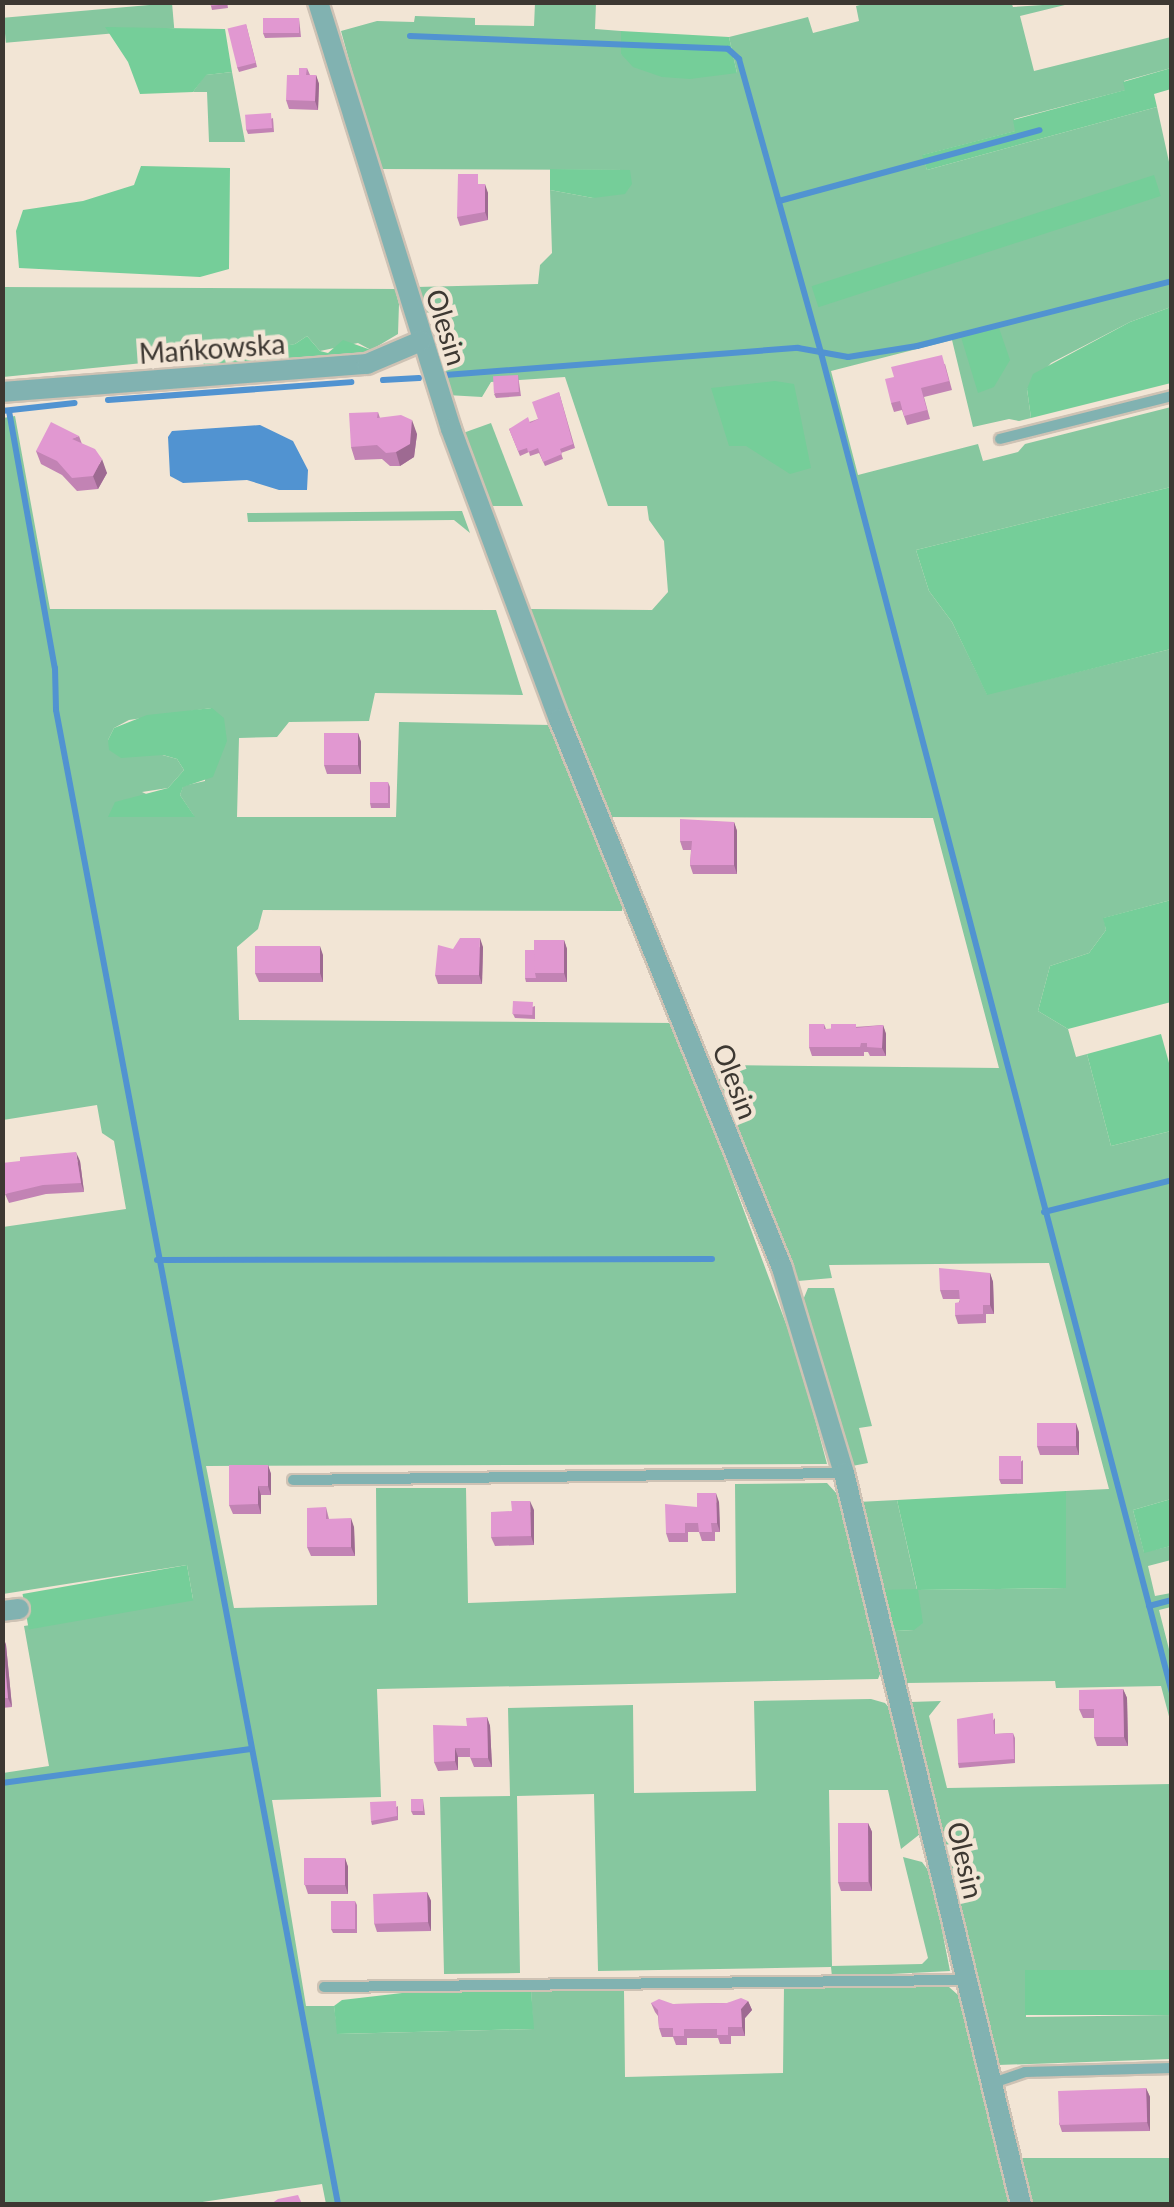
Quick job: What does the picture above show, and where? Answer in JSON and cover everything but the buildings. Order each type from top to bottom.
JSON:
[{"type":"street","name":"Olesin","points":[[318,2],[421,341],[559,720],[782,1268],[844,1472],[1021,2204]]},
{"type":"street","name":"Mańkowska","points":[[2,392],[366,364],[421,341]]},
{"type":"lane","points":[[1000,439],[1172,396]]},
{"type":"lane","points":[[292,1480],[844,1472]]},
{"type":"lane","points":[[324,1986],[965,1980]]},
{"type":"lane","points":[[993,2083],[1025,2072],[1172,2068]]},
{"type":"green space","points":[[1011,2],[1013,7],[1073,3],[1020,16],[1034,71],[1171,37],[1171,68],[1124,81],[1126,90],[1014,119],[1016,131],[923,155],[927,170],[1157,107],[1171,171],[1171,307],[1130,322],[1051,363],[1027,389],[1031,418],[1019,421],[1009,419],[973,427],[952,340],[831,371],[858,475],[978,444],[983,461],[1018,452],[1025,444],[1171,407],[1171,487],[916,550],[929,591],[952,622],[987,694],[1171,649],[1171,900],[1104,918],[1106,930],[1089,953],[1050,966],[1038,1011],[1068,1029],[1076,1057],[1087,1054],[1111,1146],[1171,1131],[1171,1499],[1133,1510],[1144,1552],[1171,1546],[1171,1560],[1148,1566],[1155,1596],[1171,1593],[1171,1607],[1159,1610],[1171,1657],[1171,1724],[1161,1686],[1056,1688],[1055,1681],[906,1683],[895,1631],[914,1630],[916,1590],[883,1590],[858,1502],[897,1500],[917,1590],[1065,1588],[1066,1491],[1109,1489],[1049,1263],[829,1265],[832,1278],[798,1281],[789,1275],[715,1077],[723,1065],[999,1068],[933,818],[607,817],[529,609],[652,610],[668,592],[664,541],[649,520],[647,506],[608,506],[565,377],[491,382],[482,397],[447,395],[416,287],[538,284],[540,265],[552,253],[550,190],[593,198],[629,170],[379,169],[341,31],[377,21],[414,22],[415,16],[475,18],[475,25],[534,26],[535,3],[596,3],[595,29],[621,31],[621,54],[737,73],[729,37],[808,17],[813,33],[859,21],[856,6],[868,3]]},
{"type":"green space","points":[[172,3],[174,28],[6,43],[4,18]]},
{"type":"green space","points":[[105,27],[225,29],[232,72],[206,75],[193,92],[140,94],[128,62]]},
{"type":"green space","points":[[621,31],[729,37],[737,73],[690,79],[662,77],[633,67],[621,54]]},
{"type":"green space","points":[[1171,68],[1171,89],[1154,94],[1157,107],[927,170],[922,155],[1015,131],[1013,120],[1125,90],[1123,82]]},
{"type":"green space","points":[[232,72],[245,142],[209,142],[207,92],[193,92],[205,75]]},
{"type":"green space","points":[[141,166],[230,168],[229,269],[200,277],[19,268],[16,231],[23,210],[83,201],[134,185]]},
{"type":"green space","points":[[550,169],[630,170],[632,184],[625,194],[593,198],[550,190]]},
{"type":"green space","points":[[1154,175],[1161,196],[818,307],[812,286]]},
{"type":"green space","points":[[3,287],[395,289],[398,334],[371,350],[358,343],[320,351],[307,336],[295,344],[253,352],[3,377]]},
{"type":"green space","points":[[1171,307],[1171,383],[1031,418],[1027,389],[1033,374],[1130,322]]},
{"type":"green space","points":[[999,328],[1010,360],[994,387],[978,393],[961,337]]},
{"type":"green space","points":[[307,336],[320,351],[328,353],[343,340],[371,350],[358,356],[203,367],[203,358],[295,344]]},
{"type":"green space","points":[[775,381],[794,384],[811,468],[790,474],[746,446],[729,446],[711,388]]},
{"type":"green space","points":[[15,416],[50,609],[496,610],[523,695],[375,693],[369,721],[289,722],[277,737],[239,738],[237,817],[396,817],[399,722],[551,725],[624,898],[622,911],[263,910],[258,929],[237,947],[239,1020],[674,1023],[798,1356],[827,1464],[206,1466],[234,1608],[377,1605],[376,1488],[466,1488],[468,1603],[736,1593],[735,1484],[827,1483],[838,1495],[882,1669],[878,1679],[377,1689],[381,1797],[272,1800],[306,2006],[334,2006],[338,2034],[533,2029],[531,1990],[624,1990],[625,2077],[783,2073],[784,1986],[949,1987],[966,2002],[1012,2204],[326,2204],[322,2184],[189,2204],[3,2204],[3,1773],[49,1766],[24,1626],[193,1599],[187,1565],[3,1594],[3,1227],[126,1209],[114,1141],[102,1133],[97,1105],[3,1120],[3,418]],"holes":[[[211,708],[205,781],[183,786],[180,795],[194,816],[142,792],[168,788],[184,770],[177,759],[108,740],[114,728],[129,720]]]},
{"type":"green space","points":[[491,423],[523,506],[492,506],[463,433]]},
{"type":"green space","points":[[1171,487],[1171,649],[987,695],[952,622],[929,591],[916,550]]},
{"type":"green space","points":[[462,511],[470,533],[454,520],[248,522],[247,513]]},
{"type":"green space","points":[[212,708],[224,718],[227,741],[213,777],[183,787],[180,795],[195,817],[108,817],[115,802],[168,788],[184,770],[177,759],[163,755],[121,758],[109,750],[108,740],[114,728],[147,715]]},
{"type":"green space","points":[[1171,900],[1171,1002],[1068,1029],[1038,1011],[1050,966],[1089,953],[1106,930],[1103,918]]},
{"type":"green space","points":[[1161,1034],[1171,1070],[1171,1131],[1111,1146],[1087,1054]]},
{"type":"green space","points":[[808,1288],[834,1288],[872,1426],[859,1428],[868,1463],[852,1466],[801,1305]]},
{"type":"green space","points":[[1066,1491],[1066,1588],[918,1590],[923,1623],[914,1630],[895,1631],[883,1590],[917,1589],[897,1500]]},
{"type":"green space","points":[[1171,1499],[1171,1546],[1144,1553],[1133,1510]]},
{"type":"green space","points":[[187,1565],[193,1600],[29,1629],[23,1594]]},
{"type":"green space","points":[[871,1699],[885,1703],[892,1711],[920,1834],[901,1849],[888,1790],[829,1790],[832,1966],[922,1964],[928,1958],[903,1857],[922,1862],[931,1874],[950,1971],[832,1977],[831,1967],[598,1971],[594,1794],[517,1796],[520,1973],[444,1974],[440,1797],[510,1796],[508,1708],[633,1705],[634,1793],[756,1791],[754,1701]]},
{"type":"green space","points":[[941,1701],[929,1716],[947,1788],[1171,1784],[1171,1970],[1026,1974],[1026,2017],[1171,2015],[1171,2059],[998,2065],[910,1702]]},
{"type":"green space","points":[[1025,1970],[1171,1970],[1171,2015],[1025,2015]]},
{"type":"green space","points":[[428,1990],[531,1990],[534,2029],[337,2034],[334,2006],[342,2000]]},
{"type":"green space","points":[[1019,2158],[1171,2158],[1171,2204],[1019,2204]]},
{"type":"water","points":[[260,425],[293,441],[308,470],[307,490],[279,490],[247,480],[183,483],[170,476],[168,437],[172,431]]},
{"type":"waterway","points":[[410,36],[728,49],[739,59],[821,353],[1172,1693]]},
{"type":"waterway","points":[[779,201],[1040,130]]},
{"type":"waterway","points":[[445,375],[798,348],[848,357],[917,346],[1172,281]]},
{"type":"waterway","points":[[383,380],[419,378]]},
{"type":"waterway","points":[[108,400],[351,382]]},
{"type":"waterway","points":[[2,411],[75,403]]},
{"type":"waterway","points":[[9,411],[55,668],[56,710],[338,2204]]},
{"type":"waterway","points":[[1044,1212],[1172,1180]]},
{"type":"waterway","points":[[157,1260],[712,1259]]},
{"type":"waterway","points":[[1149,1606],[1172,1600]]},
{"type":"waterway","points":[[2,1783],[251,1749]]}]
